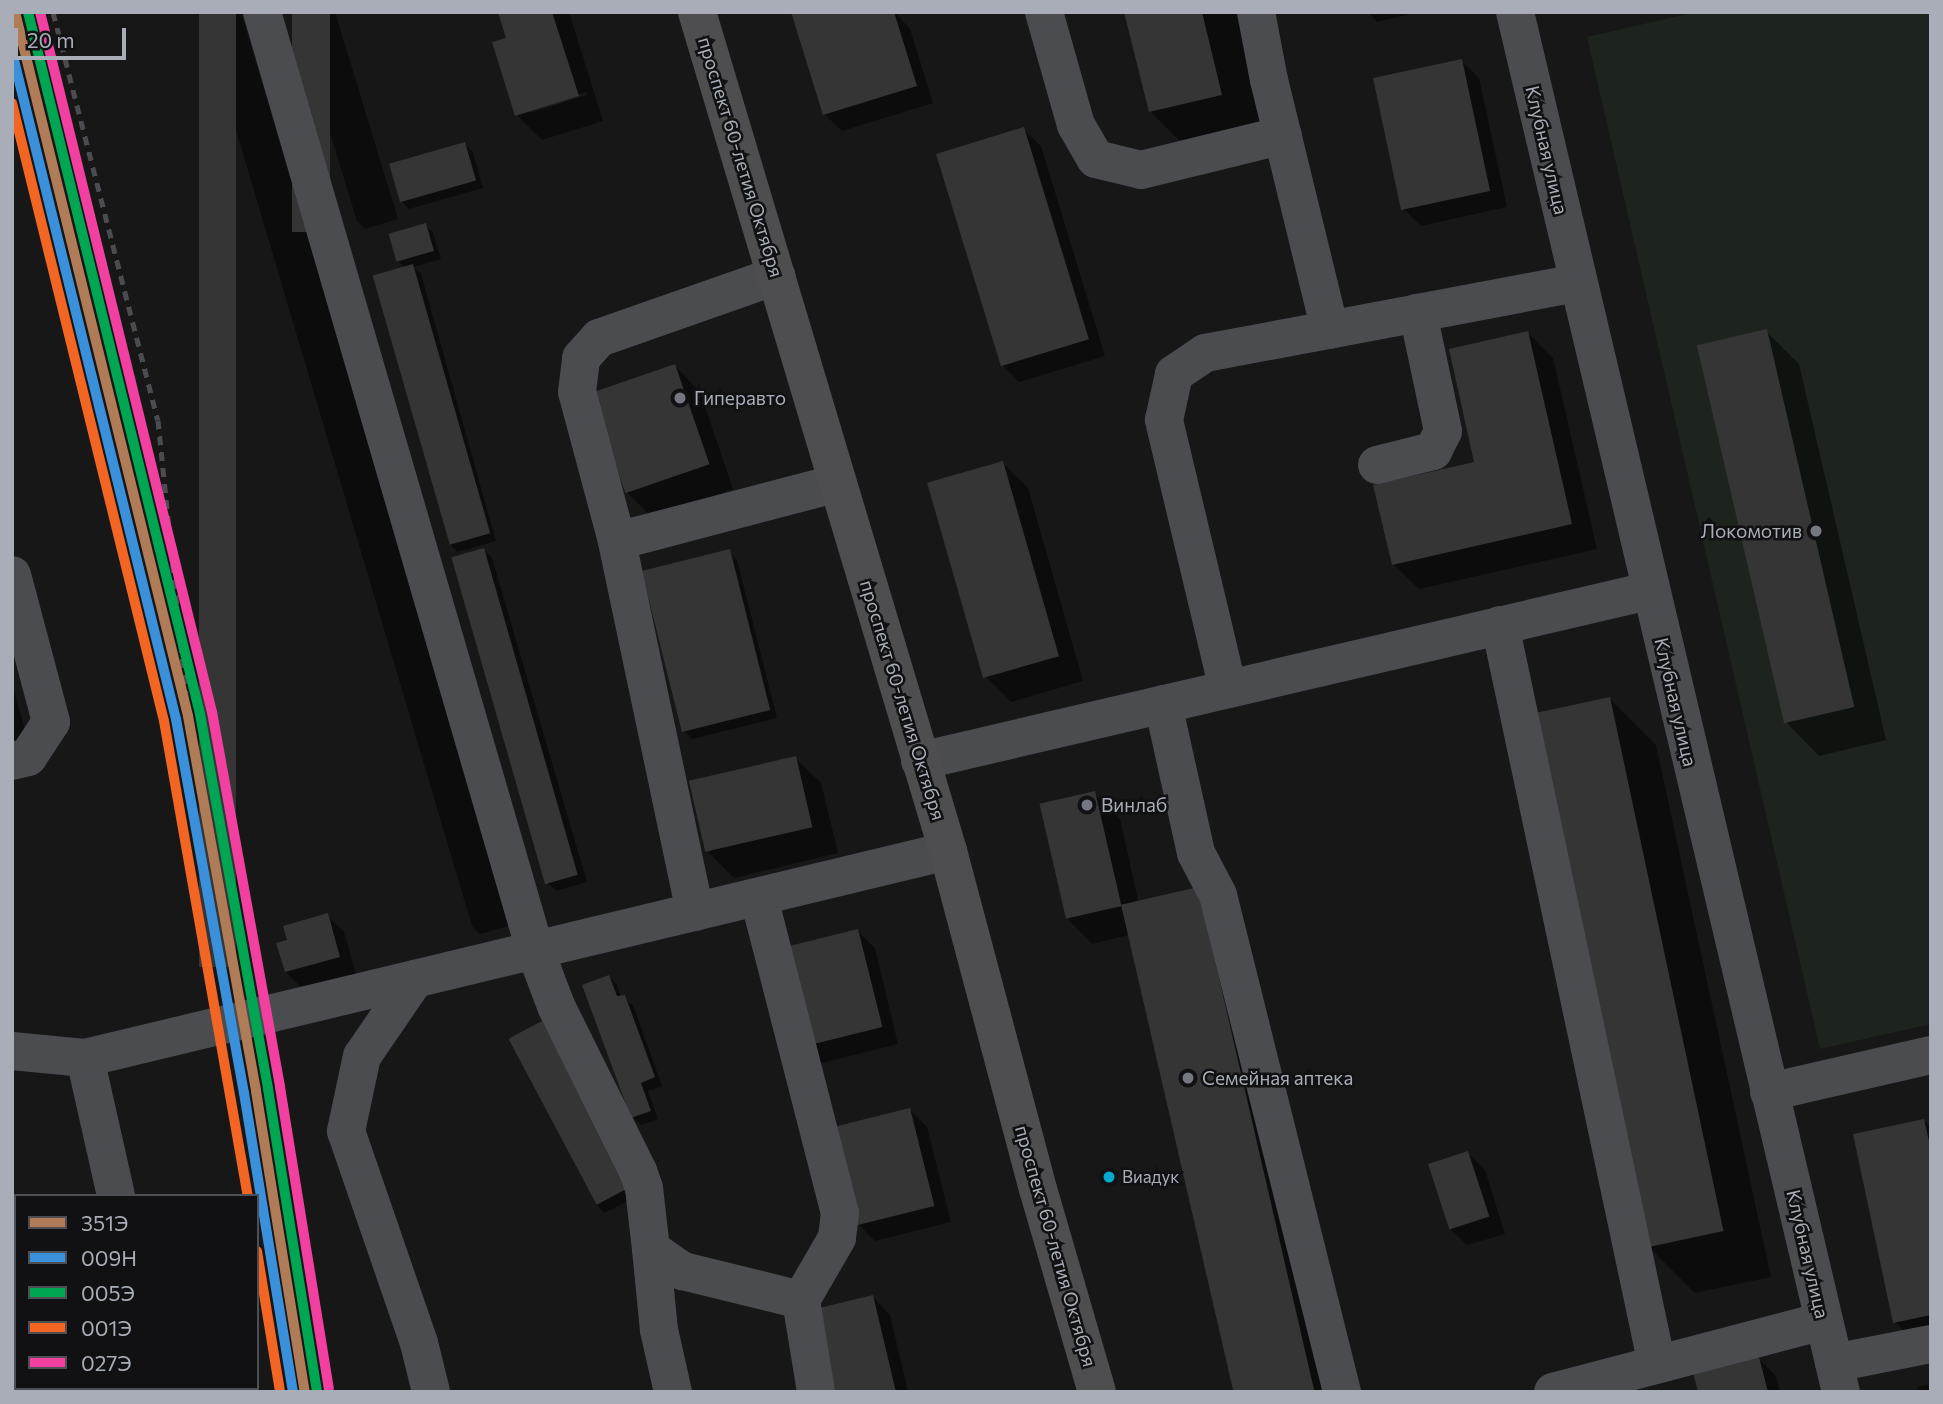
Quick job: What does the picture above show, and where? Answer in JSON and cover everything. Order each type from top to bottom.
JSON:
[{"type":"highway","name":"проспект 60-летия Октября","points":[[697,12],[948,852],[1038,1189],[1097,1392]]},
{"type":"street","points":[[262,12],[535,950],[556,1006],[644,1188],[659,1330],[673,1392]]},
{"type":"street","points":[[1044,12],[1076,125],[1096,159],[1140,170],[1283,135]]},
{"type":"street","points":[[1256,12],[1330,330]]},
{"type":"street","name":"Клубная улица","points":[[1515,12],[1649,591],[1838,1377]]},
{"type":"street","points":[[695,912],[617,541],[577,392],[581,358],[599,338],[776,276]]},
{"type":"street","points":[[1228,689],[1164,420],[1174,374],[1205,354],[1577,283]]},
{"type":"street","points":[[1377,465],[1433,451],[1443,431],[1418,313]]},
{"type":"street","points":[[617,541],[838,483]]},
{"type":"street","points":[[12,575],[51,722],[29,757],[12,761]]},
{"type":"street","points":[[920,761],[1649,591]]},
{"type":"street","points":[[1500,625],[1657,1365]]},
{"type":"street","points":[[1163,704],[1196,853],[1218,895],[1342,1392]]},
{"type":"street","points":[[12,1051],[85,1058],[948,852]]},
{"type":"street","points":[[759,898],[840,1213],[837,1238],[801,1300],[816,1392]]},
{"type":"street","points":[[415,979],[362,1056],[346,1131],[419,1343],[431,1392]]},
{"type":"street","points":[[1769,1092],[1931,1055]]},
{"type":"street","points":[[85,1058],[116,1194]]},
{"type":"street","points":[[651,1249],[682,1271],[801,1300]]},
{"type":"street","points":[[1553,1392],[1824,1321]]},
{"type":"street","points":[[1838,1377],[1931,1344]]},
{"type":"shaded area","name":"Локомотив","points":[[1696,12],[1931,12],[1931,1024],[1820,1049],[1587,37]]},
{"type":"building","points":[[199,12],[236,12],[236,967],[199,967]]},
{"type":"building","points":[[292,12],[330,12],[330,232],[292,232]]},
{"type":"building","points":[[498,12],[552,12],[579,96],[515,116],[492,42],[506,38]]},
{"type":"building","points":[[791,12],[894,12],[917,86],[823,115]]},
{"type":"building","points":[[1124,12],[1202,12],[1222,95],[1149,112]]},
{"type":"building","points":[[1462,59],[1490,191],[1401,210],[1373,78]]},
{"type":"building","points":[[1024,127],[1089,339],[1001,366],[936,154]]},
{"type":"building","points":[[465,142],[476,180],[400,202],[389,164]]},
{"type":"building","points":[[426,223],[434,251],[397,262],[389,234]]},
{"type":"building","points":[[413,264],[490,533],[450,545],[373,276]]},
{"type":"building","points":[[1767,329],[1854,707],[1784,723],[1697,345]]},
{"type":"building","points":[[1528,331],[1572,524],[1392,565],[1373,485],[1474,462],[1449,349]]},
{"type":"building","points":[[675,364],[710,464],[625,493],[591,393]]},
{"type":"building","points":[[1003,461],[1059,656],[983,678],[927,483]]},
{"type":"building","points":[[484,548],[578,875],[545,884],[451,557]]},
{"type":"building","points":[[730,549],[770,710],[682,732],[642,571]]},
{"type":"building","points":[[1610,697],[1724,1231],[1645,1248],[1532,714]]},
{"type":"building","points":[[796,756],[812,827],[705,852],[689,781]]},
{"type":"building","points":[[1095,791],[1122,906],[1066,919],[1039,804]]},
{"type":"building","points":[[1198,887],[1315,1392],[1234,1392],[1121,905]]},
{"type":"building","points":[[328,913],[340,957],[285,972],[276,943],[287,940],[283,926]]},
{"type":"building","points":[[858,929],[882,1027],[804,1047],[779,949]]},
{"type":"building","points":[[609,975],[617,996],[625,995],[655,1077],[641,1083],[651,1111],[631,1118],[582,985]]},
{"type":"building","points":[[542,1021],[630,1187],[597,1205],[508,1039]]},
{"type":"building","points":[[910,1108],[934,1206],[856,1226],[831,1128]]},
{"type":"building","points":[[1924,1119],[1931,1150],[1931,1315],[1893,1323],[1853,1134]]},
{"type":"building","points":[[1468,1151],[1489,1217],[1449,1230],[1428,1164]]},
{"type":"building","points":[[873,1295],[896,1392],[826,1392],[807,1311]]},
{"type":"building","points":[[1759,1357],[1768,1392],[1698,1392],[1693,1372]]},
{"type":"railway","points":[[53,12],[158,420],[188,716]]},
{"type":"transit line","name":"351Э","points":[[15,12],[188,716],[256,1091],[305,1392]]},
{"type":"transit line","name":"005Э","points":[[28,12],[200,714],[268,1089],[317,1390]]},
{"type":"transit line","name":"027Э","points":[[40,12],[212,712],[280,1087],[329,1388]]},
{"type":"transit line","name":"009Н","points":[[12,52],[176,719],[244,1093],[293,1392]]},
{"type":"transit line","name":"001Э","points":[[12,103],[164,721],[248,1194]]},
{"type":"transit line","name":"001Э","points":[[259,1263],[280,1392]]},
{"type":"place","name":"Гиперавто","points":[[680,398]]},
{"type":"place","name":"Локомотив","points":[[1816,531]]},
{"type":"place","name":"Винлаб","points":[[1087,805]]},
{"type":"place","name":"Семейная аптека","points":[[1188,1078]]},
{"type":"place","name":"Виадук","points":[[1109,1177]]}]
